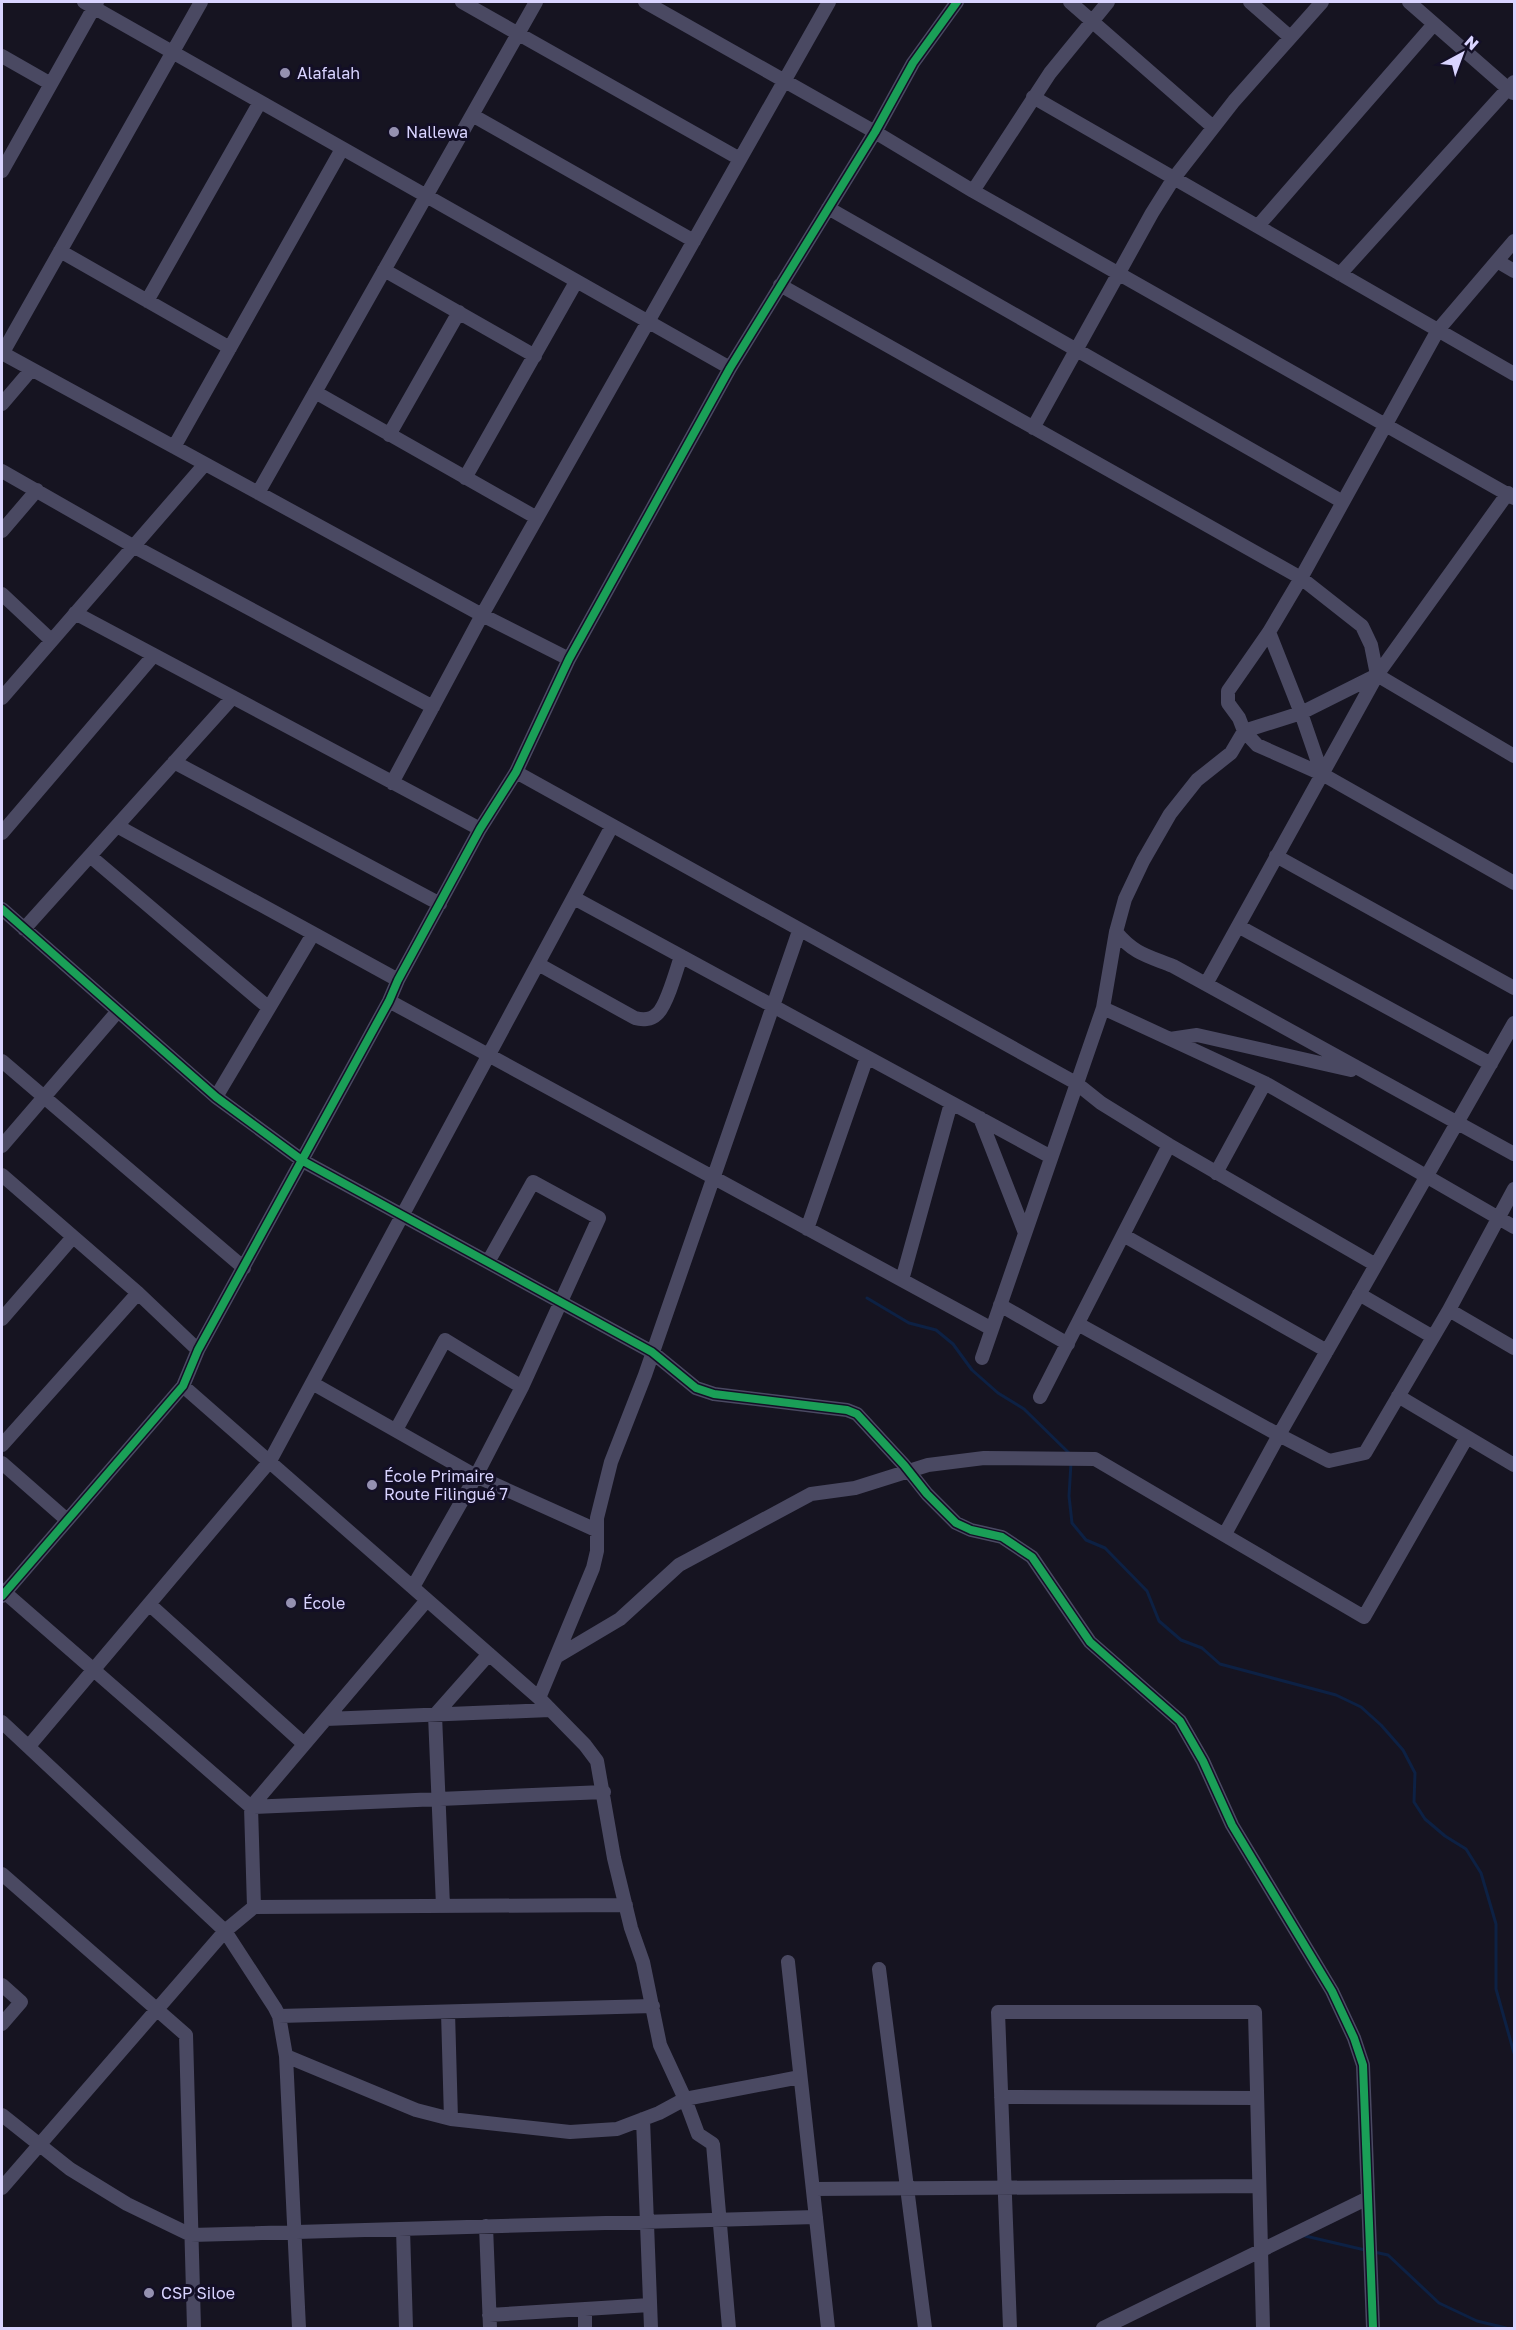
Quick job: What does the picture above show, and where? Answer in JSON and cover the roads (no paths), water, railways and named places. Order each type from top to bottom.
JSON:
[{"type":"street","points":[[201,2],[2,354],[569,660]]},
{"type":"street","points":[[462,2],[740,159]]},
{"type":"street","points":[[258,493],[536,2]]},
{"type":"street","points":[[645,2],[1511,496],[1377,675],[1206,984]]},
{"type":"street","points":[[392,783],[482,615],[829,2]]},
{"type":"street","points":[[604,1792],[251,1808],[2,1593],[183,1386],[198,1350],[303,1161],[480,829],[516,772],[569,660],[730,368],[875,132],[913,63],[957,2]]},
{"type":"street","points":[[1070,2],[1213,127]]},
{"type":"street","points":[[973,191],[1059,60],[1107,2]]},
{"type":"street","points":[[1250,2],[1290,36]]},
{"type":"street","points":[[1034,428],[1174,178],[1213,127],[1322,2]]},
{"type":"street","points":[[1340,274],[1512,88],[1409,2]]},
{"type":"street","points":[[2,171],[51,84],[92,3],[260,102],[730,368]]},
{"type":"street","points":[[1258,226],[1434,24]]},
{"type":"street","points":[[2,56],[51,84]]},
{"type":"street","points":[[1033,97],[1515,374]]},
{"type":"street","points":[[147,301],[260,102]]},
{"type":"street","points":[[472,115],[694,241]]},
{"type":"street","points":[[174,447],[342,148]]},
{"type":"street","points":[[828,208],[1343,502]]},
{"type":"street","points":[[1515,241],[1438,330],[1301,578],[1269,632],[1228,691],[1228,704],[1239,718],[1244,731],[1257,745],[1322,774],[1515,883]]},
{"type":"street","points":[[60,251],[230,348]]},
{"type":"street","points":[[1497,261],[1515,271]]},
{"type":"street","points":[[384,270],[535,356]]},
{"type":"street","points":[[465,478],[576,282]]},
{"type":"street","points":[[780,285],[1301,578],[1362,626],[1371,645],[1377,675],[1515,756]]},
{"type":"street","points":[[390,435],[459,312]]},
{"type":"street","points":[[2,404],[31,370]]},
{"type":"street","points":[[315,392],[537,518]]},
{"type":"street","points":[[2,698],[204,464]]},
{"type":"street","points":[[2,471],[133,546],[433,707]]},
{"type":"street","points":[[2,531],[37,490]]},
{"type":"street","points":[[2,594],[51,640]]},
{"type":"street","points":[[75,613],[480,829]]},
{"type":"street","points":[[1269,632],[1322,774]]},
{"type":"street","points":[[2,833],[154,655]]},
{"type":"street","points":[[982,1358],[1103,1008],[1116,932],[1125,899],[1143,861],[1170,814],[1197,780],[1231,753],[1244,731],[1301,713],[1377,675]]},
{"type":"street","points":[[24,929],[233,698]]},
{"type":"street","points":[[174,762],[440,904]]},
{"type":"street","points":[[516,772],[1076,1083],[1101,1103],[1169,1145],[1376,1265]]},
{"type":"street","points":[[117,826],[398,980]]},
{"type":"street","points":[[29,1746],[270,1461],[612,826]]},
{"type":"street","points":[[90,856],[269,1008]]},
{"type":"street","points":[[1276,856],[1515,988]]},
{"type":"street","points":[[574,898],[1051,1157]]},
{"type":"street","points":[[2,909],[216,1097],[303,1161],[652,1352],[688,1382],[704,1391],[847,1410],[857,1414],[927,1494],[956,1523],[971,1530],[1002,1537],[1032,1557],[1090,1642],[1180,1721],[1232,1825],[1329,1986],[1354,2038],[1363,2065],[1373,2328]]},
{"type":"street","points":[[1238,926],[1491,1064]]},
{"type":"street","points":[[539,1698],[593,1568],[597,1551],[598,1509],[611,1462],[637,1398],[800,931]]},
{"type":"street","points":[[1116,932],[1134,950],[1173,966],[1515,1155]]},
{"type":"street","points":[[216,1097],[314,934]]},
{"type":"street","points":[[538,964],[642,1020],[652,1018],[660,1011],[681,956]]},
{"type":"street","points":[[389,1001],[992,1329]]},
{"type":"street","points":[[1103,1008],[1265,1083],[1515,1227]]},
{"type":"street","points":[[2,1146],[118,1011]]},
{"type":"street","points":[[1226,1534],[1279,1435],[1515,1023]]},
{"type":"street","points":[[1170,1039],[1197,1035],[1368,1074]]},
{"type":"street","points":[[807,1229],[867,1057]]},
{"type":"street","points":[[2,1061],[244,1268]]},
{"type":"street","points":[[1216,1173],[1265,1083]]},
{"type":"street","points":[[902,1280],[951,1102]]},
{"type":"street","points":[[980,1118],[1025,1233]]},
{"type":"street","points":[[1040,1397],[1169,1145]]},
{"type":"street","points":[[2,1175],[138,1293],[198,1350]]},
{"type":"street","points":[[413,1587],[476,1476],[522,1387],[599,1218],[532,1182],[488,1262]]},
{"type":"street","points":[[1078,1324],[1329,1461],[1365,1453],[1449,1310],[1515,1189]]},
{"type":"street","points":[[1123,1235],[1327,1351]]},
{"type":"street","points":[[2,1319],[73,1237]]},
{"type":"street","points":[[2,1445],[138,1293]]},
{"type":"street","points":[[1359,1294],[1433,1337]]},
{"type":"street","points":[[1000,1305],[1068,1344]]},
{"type":"street","points":[[1449,1310],[1515,1348]]},
{"type":"street","points":[[396,1430],[445,1340],[522,1387]]},
{"type":"street","points":[[312,1383],[476,1476],[596,1530]]},
{"type":"street","points":[[183,1386],[539,1698],[594,1755],[604,1792],[614,1858],[631,1928],[643,1962],[660,2045],[698,2134],[713,2144],[729,2328]]},
{"type":"street","points":[[1398,1396],[1515,1465]]},
{"type":"street","points":[[556,1657],[620,1620],[679,1565],[811,1494],[855,1488],[928,1465],[984,1458],[1095,1459],[1364,1617],[1467,1437]]},
{"type":"street","points":[[2,1463],[67,1520]]},
{"type":"street","points":[[254,1907],[251,1808],[427,1600]]},
{"type":"street","points":[[149,1604],[304,1744]]},
{"type":"street","points":[[443,1906],[435,1715],[489,1654]]},
{"type":"street","points":[[326,1719],[550,1710]]},
{"type":"street","points":[[2,1722],[225,1931],[279,2016],[286,2056],[299,2328]]},
{"type":"street","points":[[2,1874],[186,2035],[194,2328]]},
{"type":"street","points":[[2,2188],[225,1931],[254,1907],[626,1905]]},
{"type":"street","points":[[788,1962],[828,2328]]},
{"type":"street","points":[[879,1970],[926,2328]]},
{"type":"street","points":[[2,1985],[21,2002],[2,2024]]},
{"type":"street","points":[[279,2016],[653,2006]]},
{"type":"street","points":[[448,2012],[452,2119]]},
{"type":"street","points":[[1010,2328],[998,2012],[1255,2012],[1263,2328]]},
{"type":"street","points":[[286,2056],[408,2107],[452,2119],[570,2132],[616,2129],[685,2099],[801,2077]]},
{"type":"street","points":[[1001,2097],[1256,2098]]},
{"type":"street","points":[[2,2115],[38,2146],[70,2169],[127,2204],[191,2235],[816,2217]]},
{"type":"street","points":[[643,2119],[651,2328]]},
{"type":"street","points":[[813,2188],[1258,2186]]},
{"type":"street","points":[[1103,2328],[1368,2198]]},
{"type":"street","points":[[486,2226],[489,2321],[585,2309],[650,2305]]},
{"type":"street","points":[[403,2229],[406,2328]]},
{"type":"street","points":[[585,2309],[585,2328]]},
{"type":"waterway","points":[[867,1298],[909,1323],[936,1330],[953,1344],[972,1370],[998,1393],[1024,1409],[1070,1454]]},
{"type":"waterway","points":[[1071,1463],[1069,1496],[1072,1523],[1086,1540],[1105,1548],[1147,1591],[1159,1621],[1181,1640],[1202,1648],[1220,1664],[1336,1695],[1361,1707],[1403,1750],[1415,1773],[1414,1802],[1425,1819],[1445,1836],[1466,1849],[1481,1873],[1496,1924],[1496,1989],[1514,2053]]},
{"type":"waterway","points":[[1301,2235],[1365,2250]]},
{"type":"waterway","points":[[1374,2252],[1388,2255],[1439,2303],[1477,2321],[1506,2328]]},
{"type":"place","name":"Alafalah","points":[[285,73]]},
{"type":"place","name":"Nallewa","points":[[394,132]]},
{"type":"place","name":"École Primaire Route Filingué 7","points":[[372,1485]]},
{"type":"place","name":"École","points":[[291,1603]]},
{"type":"place","name":"CSP Siloe","points":[[149,2293]]}]
